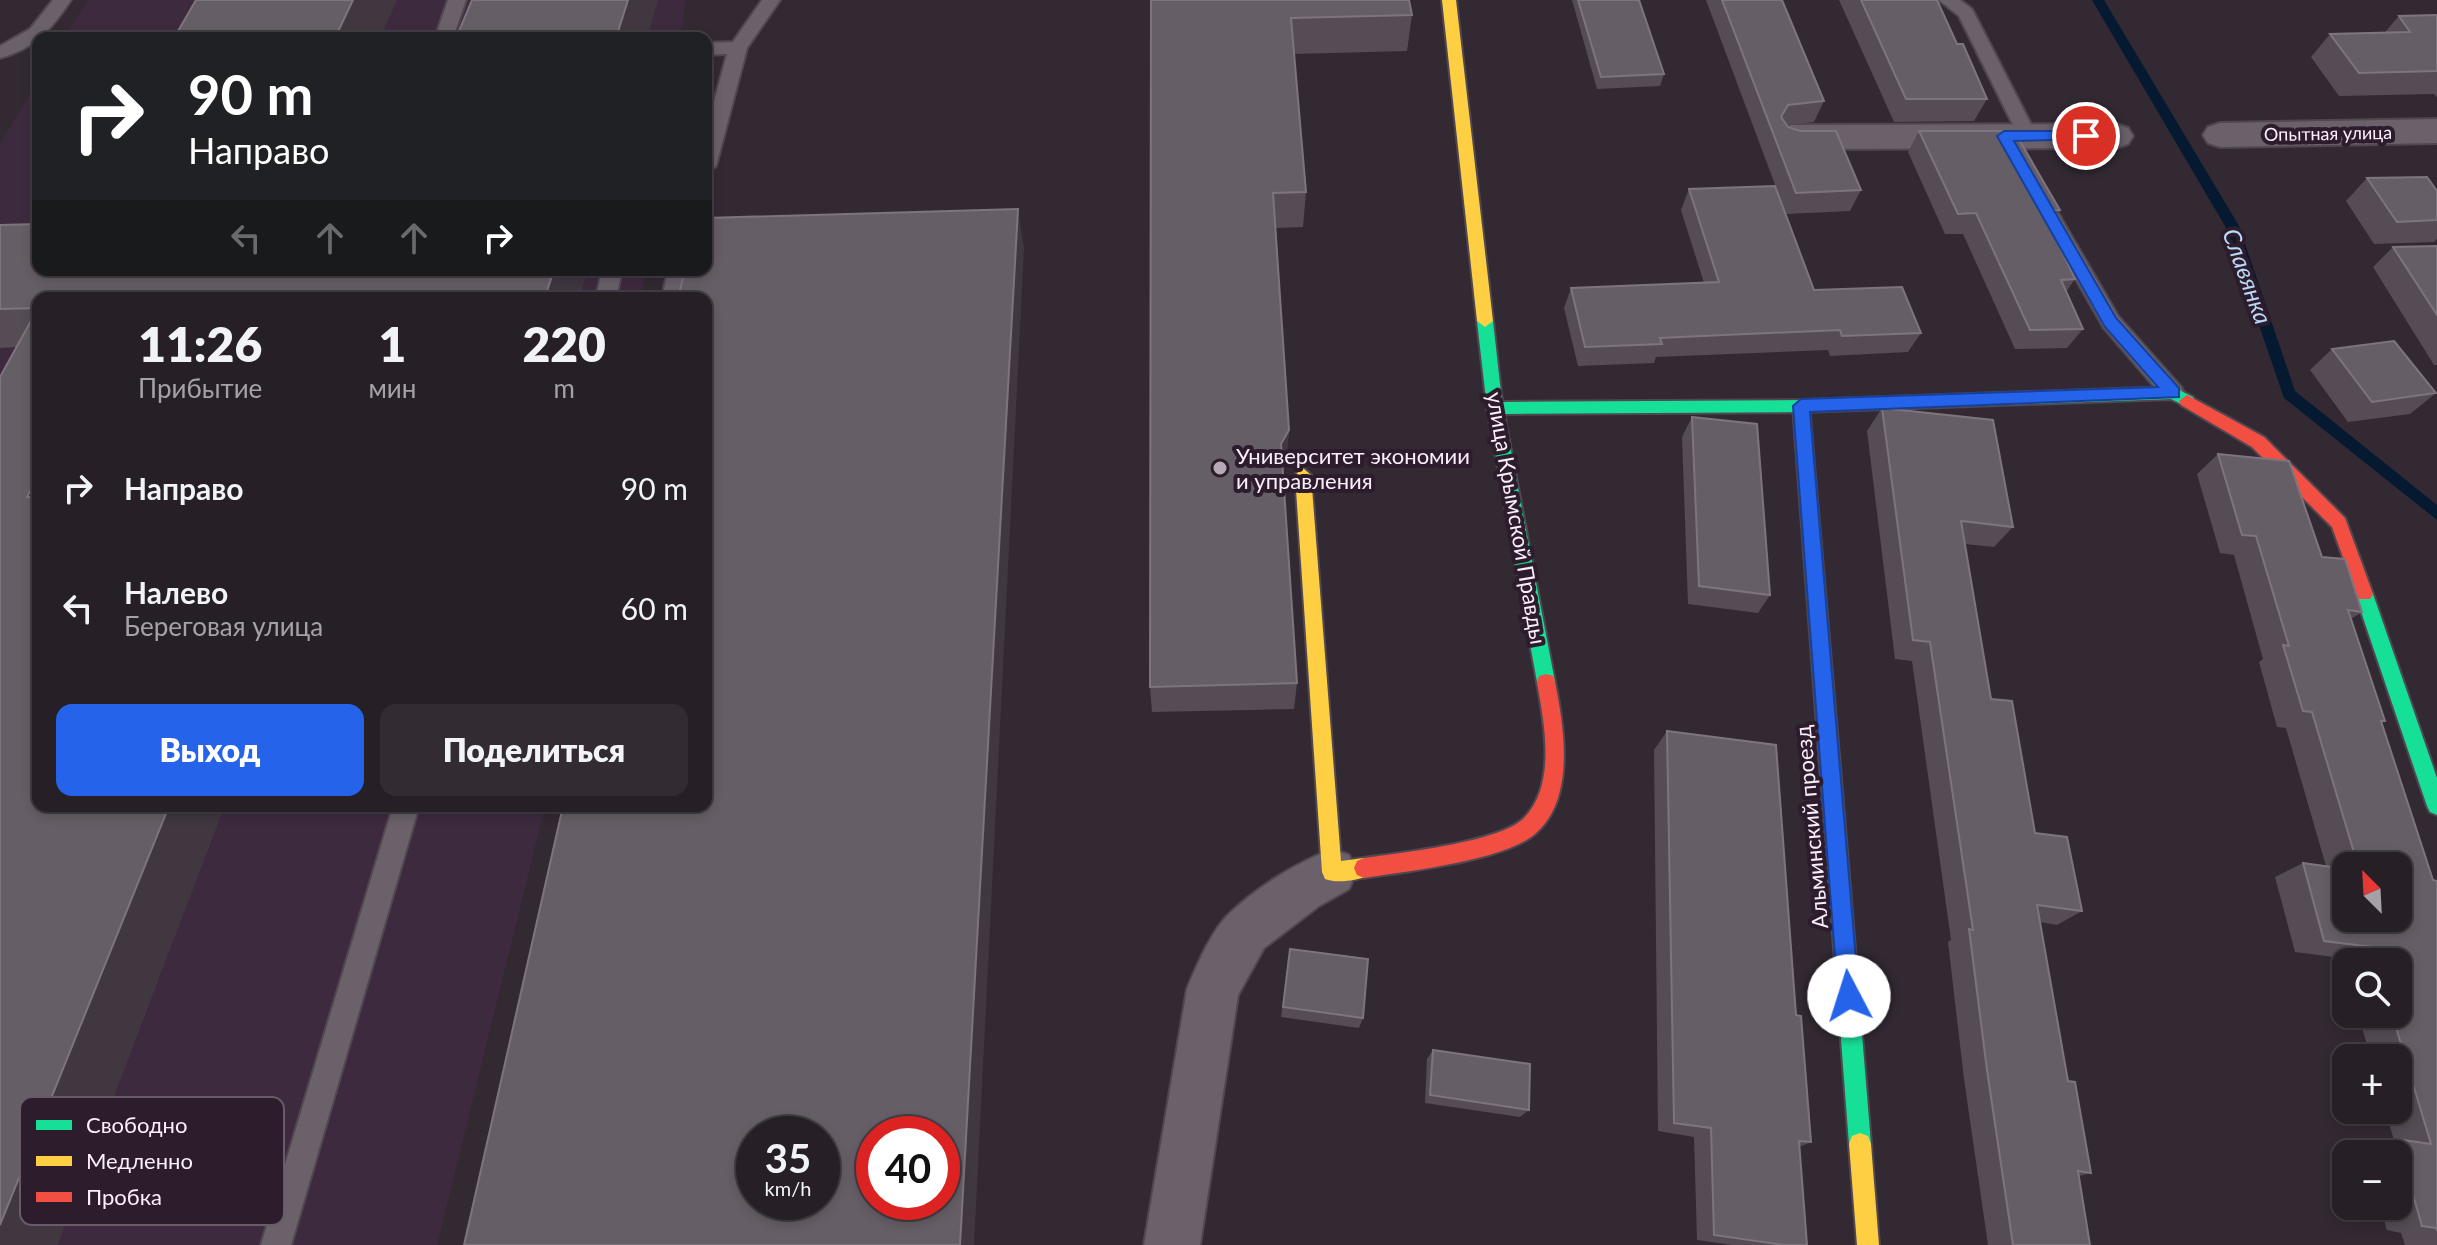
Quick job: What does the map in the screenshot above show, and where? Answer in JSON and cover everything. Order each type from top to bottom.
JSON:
[{"type":"street","name":"улица Крымской Правды","points":[[1172,1245],[1213,989],[1246,931],[1302,889],[1332,872],[1449,856],[1529,828],[1551,791],[1556,736],[1495,408],[1449,0]]},
{"type":"street","name":"Опытная улица","points":[[2220,135],[2437,131]]},
{"type":"street","points":[[1791,137],[2019,153],[2116,136]]},
{"type":"street","points":[[1495,408],[1801,406],[2173,393],[2258,442],[2339,523],[2437,806]]},
{"type":"street","name":"Альминский проезд","points":[[1801,406],[1868,1245]]},
{"type":"street","points":[[1303,475],[1332,872]]},
{"type":"lane","points":[[40,32],[62,0]]},
{"type":"lane","points":[[446,32],[457,0]]},
{"type":"lane","points":[[712,144],[738,48],[771,0]]},
{"type":"lane","points":[[1948,0],[1966,13],[2019,153],[2111,322],[2173,393]]},
{"type":"lane","points":[[0,52],[20,46],[32,38]]},
{"type":"lane","points":[[712,49],[738,48]]},
{"type":"lane","points":[[284,1218],[404,812]]},
{"type":"lane","points":[[276,1245],[282,1225]]},
{"type":"shaded area","points":[[88,0],[686,0],[681,32],[68,32]]},
{"type":"shaded area","points":[[32,91],[32,276],[644,276],[642,292],[32,292],[32,812],[544,812],[437,1245],[0,1245],[0,144]]},
{"type":"building","points":[[196,0],[353,0],[338,32],[177,32]]},
{"type":"building","points":[[472,0],[628,0],[618,32],[459,32]]},
{"type":"building","name":"Университет экономии и управления","points":[[1151,0],[1409,0],[1412,15],[1291,18],[1306,192],[1273,193],[1289,430],[1281,444],[1297,683],[1150,687]]},
{"type":"building","points":[[1578,0],[1639,0],[1664,74],[1601,77]]},
{"type":"building","points":[[1722,0],[1782,0],[1824,101],[1788,105],[1781,117],[1788,127],[1800,131],[1836,131],[1861,190],[1796,193]]},
{"type":"building","points":[[1861,0],[1937,0],[1957,44],[1963,44],[1987,99],[1906,99]]},
{"type":"building","points":[[2437,15],[2437,71],[2359,73],[2330,34],[2410,32],[2399,16]]},
{"type":"building","points":[[1919,131],[2014,131],[2060,210],[2043,211],[2075,279],[2061,280],[2083,329],[2030,330],[1976,213],[1958,214]]},
{"type":"building","points":[[2427,177],[2437,191],[2437,220],[2397,222],[2367,178]]},
{"type":"building","points":[[1775,186],[1814,290],[1902,287],[1921,333],[1842,336],[1840,330],[1660,338],[1662,344],[1585,347],[1571,288],[1719,282],[1689,189]]},
{"type":"building","points":[[1018,209],[960,1245],[464,1245],[562,812],[712,812],[712,292],[680,292],[684,276],[712,276],[712,218]]},
{"type":"building","points":[[32,224],[32,276],[552,276],[547,291],[32,292],[32,308],[0,309],[0,225]]},
{"type":"building","points":[[2437,246],[2437,315],[2393,247]]},
{"type":"building","points":[[32,319],[32,487],[27,497],[32,497],[32,812],[167,812],[52,1097],[20,1097],[20,1175],[0,1225],[0,377]]},
{"type":"building","points":[[2394,341],[2436,393],[2372,402],[2332,349]]},
{"type":"building","points":[[1882,408],[1993,420],[2013,527],[1961,521],[1991,699],[2012,701],[2035,833],[2067,837],[2082,911],[2037,905],[2068,1081],[2075,1082],[2091,1173],[2078,1171],[2090,1245],[2013,1245],[1969,929],[1973,930],[1930,642],[1913,640]]},
{"type":"building","points":[[1692,417],[1757,424],[1770,595],[1699,586]]},
{"type":"building","points":[[2218,454],[2289,461],[2322,557],[2345,559],[2362,612],[2348,610],[2433,880],[2437,881],[2437,1231],[2436,1228],[2422,1226],[2412,1191],[2412,1141],[2431,1144],[2412,1081],[2412,1044],[2401,1044],[2396,1028],[2412,1028],[2412,948],[2372,948],[2324,941],[2303,863],[2332,867],[2332,932],[2412,932],[2412,852],[2354,852],[2312,712],[2303,711],[2283,645],[2289,646],[2256,536],[2242,535]]},
{"type":"building","points":[[1667,731],[1776,745],[1796,1015],[1801,1016],[1811,1142],[1799,1141],[1807,1245],[1784,1245],[1714,1235],[1711,1128],[1674,1123]]},
{"type":"building","points":[[1290,949],[1368,959],[1363,1018],[1283,1007]]},
{"type":"building","points":[[1433,1050],[1530,1064],[1529,1110],[1430,1095]]},
{"type":"waterway","name":"Славянка","points":[[2098,0],[2232,226],[2289,394],[2437,514]]},
{"type":"traffic: fast","points":[[1485,321],[1495,408],[1546,682]]},
{"type":"traffic: fast","points":[[1495,408],[1801,406],[2173,393],[2187,401]]},
{"type":"traffic: fast","points":[[2364,594],[2437,806]]},
{"type":"traffic: fast","points":[[1831,779],[1860,1144]]},
{"type":"traffic: slow","points":[[1449,0],[1485,321]]},
{"type":"traffic: slow","points":[[1303,475],[1332,872],[1364,868]]},
{"type":"traffic: slow","points":[[1860,1144],[1868,1245]]},
{"type":"traffic: jam","points":[[2187,401],[2258,442],[2339,523],[2364,594]]},
{"type":"traffic: jam","points":[[1801,406],[1831,779]]},
{"type":"traffic: jam","points":[[1364,868],[1478,847],[1520,833],[1531,825],[1549,792],[1555,756],[1546,682]]},
{"type":"place","name":"Университет экономии и управления","points":[[1220,468]]},
{"type":"route","points":[[1849,996],[1801,406],[2173,393],[2111,322],[2004,136],[2086,136]]}]
